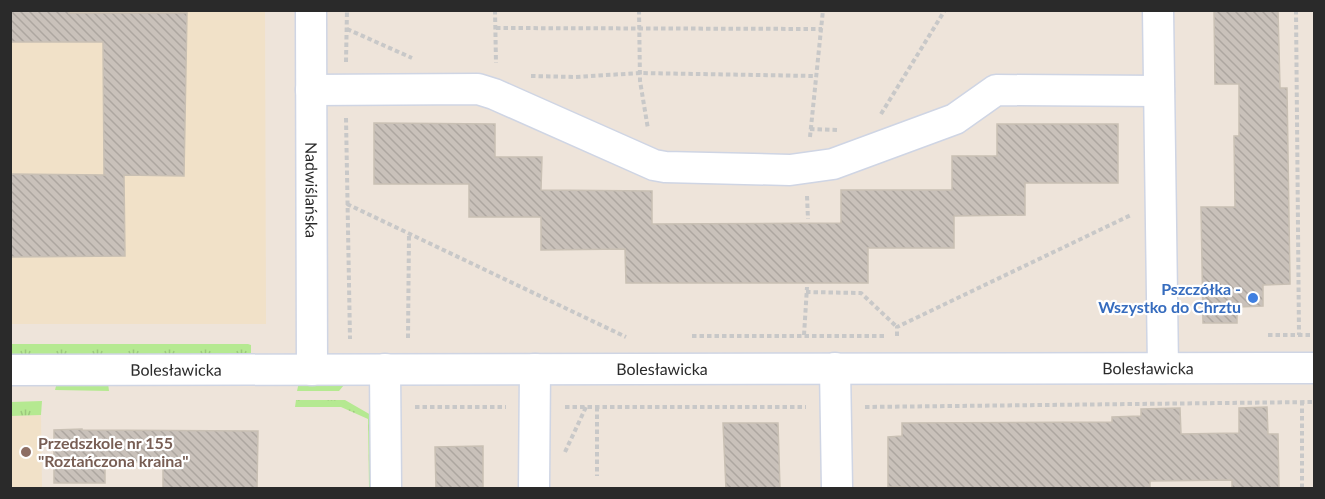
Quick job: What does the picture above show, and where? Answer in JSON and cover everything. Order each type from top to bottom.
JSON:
[{"type":"street","name":"Nadwiślańska","points":[[310,10],[312,370]]},
{"type":"street","points":[[1158,10],[1163,368]]},
{"type":"street","points":[[311,90],[478,89],[654,165],[790,170],[833,164],[955,119],[996,90],[1159,91]]},
{"type":"street","points":[[835,368],[837,489]]},
{"type":"street","name":"Bolesławicka","points":[[10,370],[1314,368]]},
{"type":"street","points":[[385,369],[386,489]]},
{"type":"street","points":[[534,369],[534,489]]},
{"type":"path","points":[[347,10],[350,339]]},
{"type":"path","points":[[639,10],[640,73],[654,165]]},
{"type":"path","points":[[807,219],[807,169],[823,10]]},
{"type":"path","points":[[856,155],[945,10]]},
{"type":"path","points":[[1296,10],[1299,335]]},
{"type":"path","points":[[496,28],[822,29]]},
{"type":"path","points":[[530,76],[575,77],[640,73],[815,76]]},
{"type":"path","points":[[347,204],[626,337]]},
{"type":"path","points":[[897,327],[1132,214]]},
{"type":"path","points":[[408,338],[409,233]]},
{"type":"path","points":[[804,335],[807,286]]},
{"type":"path","points":[[806,292],[861,293],[897,327],[897,336]]},
{"type":"path","points":[[1302,402],[1302,489]]},
{"type":"path","points":[[385,407],[835,407],[1314,402]]},
{"type":"path","points":[[597,407],[597,476]]},
{"type":"shaded area","points":[[11,11],[265,11],[266,324],[11,324]]},
{"type":"shaded area","name":"Przedszkole nr 155 \"Roztańczona kraina\"","points":[[41,415],[42,488],[11,488],[10,416]]},
{"type":"green space","points":[[11,344],[248,344],[251,345],[251,355],[11,355]]},
{"type":"green space","points":[[57,382],[108,383],[109,391],[55,390]]},
{"type":"green space","points":[[299,382],[344,385],[339,391],[297,391]]},
{"type":"green space","points":[[296,400],[345,400],[371,415],[373,488],[369,488],[368,419],[341,407],[295,407]]},
{"type":"green space","points":[[42,401],[41,415],[11,416],[11,402]]},
{"type":"building","points":[[10,10],[69,10],[69,13],[187,13],[184,176],[124,175],[125,256],[10,257],[10,174],[104,175],[103,42],[10,42]]},
{"type":"building","points":[[1214,10],[1278,10],[1280,88],[1287,88],[1290,284],[1263,285],[1263,306],[1237,307],[1237,323],[1203,323],[1201,207],[1235,207],[1234,136],[1239,136],[1239,84],[1215,84]]},
{"type":"building","points":[[374,123],[495,124],[495,157],[542,157],[541,190],[652,191],[652,224],[841,223],[841,190],[952,190],[952,156],[997,156],[997,124],[1118,124],[1118,183],[1025,183],[1025,215],[954,216],[954,248],[868,248],[868,283],[626,283],[625,249],[541,250],[541,217],[469,217],[469,184],[374,184]]},
{"type":"building","points":[[1267,407],[1268,434],[1278,434],[1279,489],[1232,489],[1232,480],[1150,481],[1150,489],[905,489],[905,487],[888,487],[888,437],[902,436],[902,423],[1112,422],[1112,417],[1141,416],[1141,409],[1180,408],[1181,434],[1239,433],[1239,408]]},
{"type":"building","points":[[723,423],[778,423],[780,489],[726,489]]},
{"type":"building","points":[[54,430],[258,431],[257,489],[163,488],[163,462],[105,462],[105,483],[54,483]]},
{"type":"building","points":[[483,446],[483,489],[436,489],[435,447]]},
{"type":"place","name":"Pszczółka - Wszystko do Chrztu","points":[[1253,298]]},
{"type":"place","name":"Przedszkole nr 155 \"Roztańczona kraina\"","points":[[26,452]]}]
